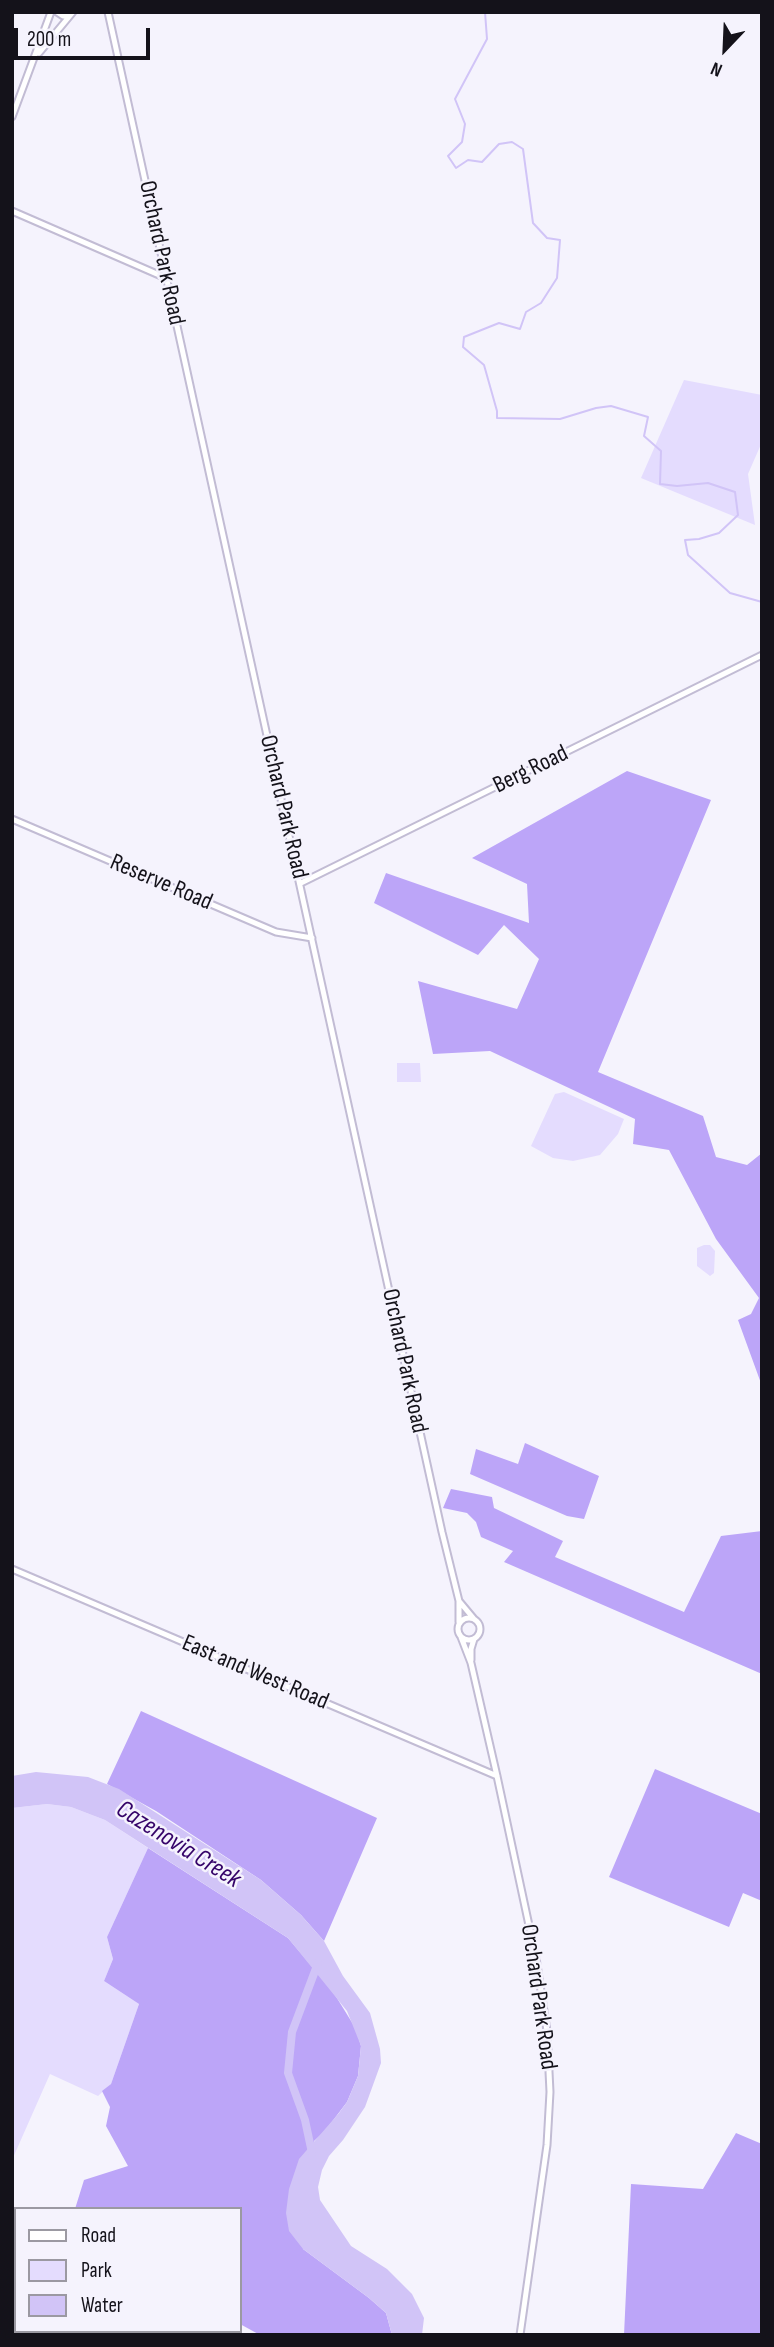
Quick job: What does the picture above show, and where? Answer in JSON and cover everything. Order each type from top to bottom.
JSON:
[{"type":"main road","points":[[12,117],[51,12]]},
{"type":"main road","points":[[57,12],[63,16],[72,13]]},
{"type":"main road","points":[[35,59],[72,13]]},
{"type":"main road","name":"Orchard Park Road","points":[[107,14],[459,1601],[459,1622]]},
{"type":"main road","points":[[12,211],[166,278]]},
{"type":"main road","name":"Berg Road","points":[[301,883],[762,655]]},
{"type":"main road","name":"Reserve Road","points":[[12,820],[276,932],[312,938]]},
{"type":"main road","name":"East and West Road","points":[[12,1569],[497,1776]]},
{"type":"main road","name":"Orchard Park Road","points":[[459,1601],[474,1619]]},
{"type":"main road","points":[[465,1618],[474,1619],[479,1623],[480,1630],[475,1638],[467,1640],[461,1637],[457,1630],[459,1622],[465,1618]]},
{"type":"main road","name":"Orchard Park Road","points":[[461,1637],[471,1663],[536,1958],[549,2060],[547,2146],[520,2335]]},
{"type":"main road","name":"Orchard Park Road","points":[[471,1663],[471,1649],[475,1638]]},
{"type":"green space","points":[[684,380],[762,395],[762,442],[748,474],[755,525],[641,478]]},
{"type":"green space","points":[[397,1063],[420,1063],[421,1082],[397,1082]]},
{"type":"green space","points":[[564,1092],[624,1119],[618,1134],[600,1155],[573,1161],[553,1158],[531,1146],[555,1094]]},
{"type":"green space","points":[[710,1245],[715,1251],[714,1273],[710,1276],[697,1266],[697,1248]]},
{"type":"green space","points":[[47,1804],[71,1807],[105,1820],[148,1848],[107,1937],[113,1959],[104,1981],[139,2004],[111,2084],[98,2096],[50,2074],[12,2160],[12,1808]]},
{"type":"shaded area","points":[[627,771],[711,800],[598,1072],[703,1116],[716,1157],[747,1165],[762,1153],[762,1386],[738,1320],[751,1314],[759,1298],[716,1239],[669,1150],[633,1144],[635,1119],[490,1051],[433,1054],[418,981],[517,1009],[539,959],[504,925],[478,955],[374,903],[386,873],[529,923],[527,884],[472,858]]},
{"type":"shaded area","points":[[525,1443],[599,1476],[584,1519],[567,1516],[470,1474],[476,1449],[518,1464]]},
{"type":"shaded area","points":[[451,1489],[492,1497],[494,1508],[563,1541],[555,1557],[684,1612],[721,1536],[762,1531],[762,1674],[504,1562],[513,1551],[481,1537],[476,1522],[467,1513],[443,1508]]},
{"type":"shaded area","points":[[141,1711],[377,1818],[324,1941],[301,1915],[261,1880],[156,1811],[107,1784]]},
{"type":"shaded area","points":[[655,1769],[762,1814],[762,1901],[743,1893],[729,1927],[609,1877]]},
{"type":"shaded area","points":[[148,1848],[288,1938],[332,1990],[356,2029],[361,2046],[358,2076],[347,2102],[314,2141],[303,2249],[386,2313],[392,2335],[260,2335],[242,2325],[242,2207],[76,2207],[84,2180],[128,2166],[106,2126],[110,2107],[102,2091],[111,2084],[139,2004],[104,1981],[113,1959],[107,1937]]},
{"type":"shaded area","points":[[736,2133],[762,2144],[762,2335],[624,2335],[631,2184],[703,2189]]},
{"type":"water","points":[[36,1772],[88,1777],[119,1789],[261,1880],[301,1915],[324,1941],[343,1976],[370,2013],[381,2063],[365,2107],[329,2156],[322,2170],[318,2187],[320,2200],[351,2246],[387,2269],[412,2294],[424,2318],[422,2335],[392,2335],[386,2313],[303,2249],[289,2231],[286,2213],[289,2189],[299,2159],[347,2102],[358,2076],[361,2046],[347,2011],[288,1938],[105,1820],[71,1807],[47,1804],[12,1808],[12,1776]]},
{"type":"waterway","points":[[485,12],[487,39],[455,99],[465,124],[462,142],[448,156],[456,168],[468,160],[482,162],[499,144],[512,142],[523,149],[533,223],[547,238],[560,240],[557,278],[541,303],[526,312],[520,329],[499,323],[464,337],[463,347],[484,365],[497,418],[560,419],[611,406],[648,417],[644,436],[661,451],[660,484],[677,486],[708,483],[735,492],[738,515],[719,533],[685,540],[688,555],[730,593],[762,602]]},
{"type":"waterway","name":"Cazenovia Creek","points":[[312,2153],[305,2120],[288,2073],[292,2032],[318,1963]]}]
